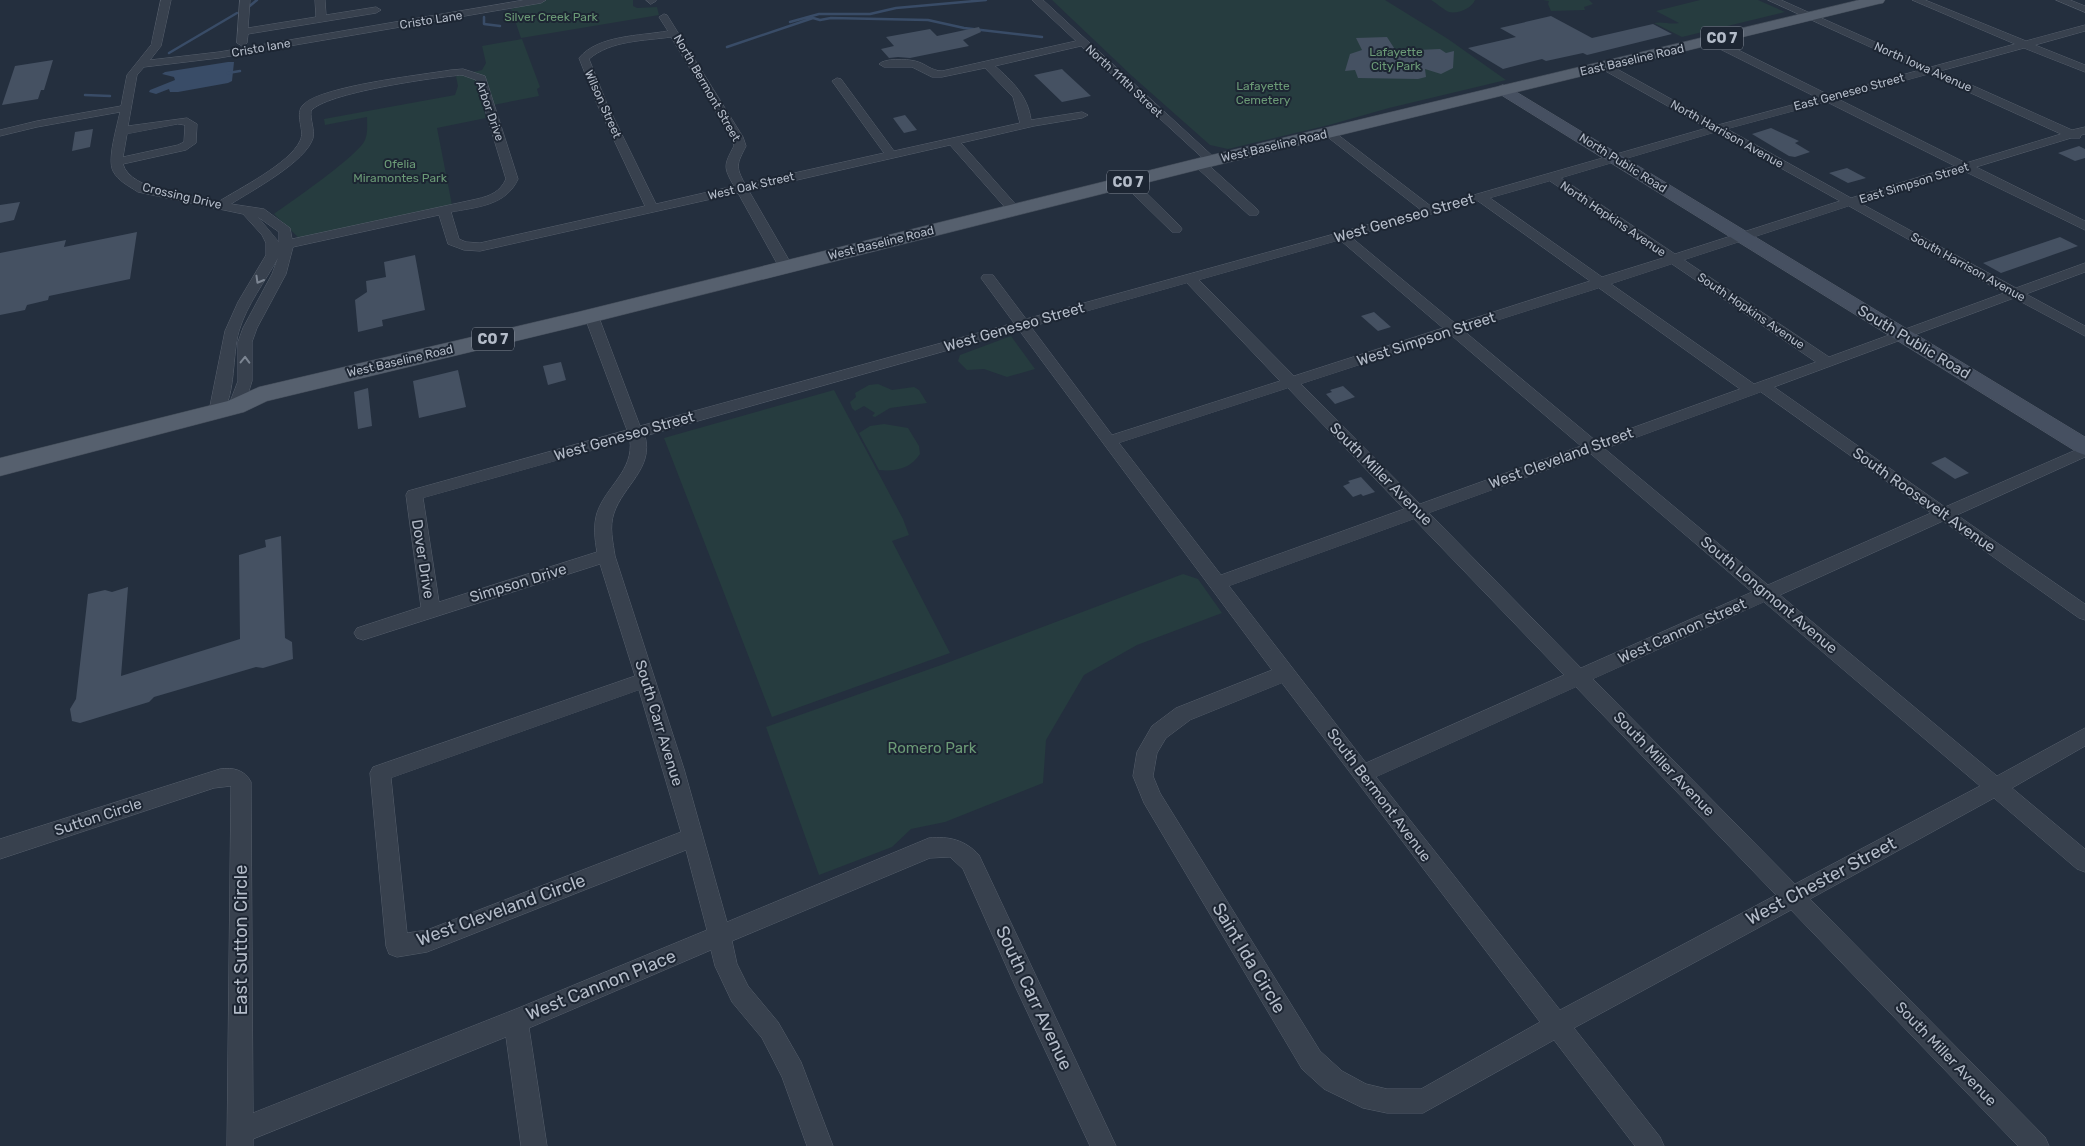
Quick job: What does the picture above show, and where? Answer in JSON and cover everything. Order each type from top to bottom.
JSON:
[{"type":"main road","name":"East Baseline Road","points":[[1503,90],[1878,0]]},
{"type":"main road","name":"West Baseline Road","points":[[0,454],[235,401],[591,315],[1503,90]]},
{"type":"main road","name":"West Baseline Road","points":[[0,467],[235,401]]},
{"type":"street","points":[[242,51],[244,0]]},
{"type":"street","points":[[320,0],[321,19]]},
{"type":"street","name":"Cristo Lane","points":[[380,28],[541,0]]},
{"type":"street","name":"North 111th Street","points":[[1037,0],[1206,163],[1253,212]]},
{"type":"street","name":"North Iowa Avenue","points":[[1773,0],[2085,140]]},
{"type":"street","points":[[1917,0],[2085,69]]},
{"type":"street","points":[[2061,0],[2085,9]]},
{"type":"street","points":[[122,131],[186,121],[191,124],[190,143],[182,148],[117,162],[122,131],[132,75],[156,46],[163,2]]},
{"type":"street","points":[[242,32],[321,19],[375,5],[380,28]]},
{"type":"street","name":"North Bermont Street","points":[[664,17],[737,137],[740,146],[731,164],[732,172],[786,267]]},
{"type":"street","name":"Cristo lane","points":[[141,64],[192,59],[380,28]]},
{"type":"street","name":"East Geneseo Street","points":[[1614,158],[2085,28]]},
{"type":"street","name":"Wilson Street","points":[[652,209],[602,104],[584,58],[589,53],[604,46],[675,33]]},
{"type":"street","points":[[1712,41],[2085,226]]},
{"type":"street","points":[[884,64],[914,64],[932,74],[942,74],[1083,43]]},
{"type":"street","points":[[987,64],[1016,92],[1025,109],[1026,124]]},
{"type":"street","name":"North Harrison Avenue","points":[[1604,66],[1850,202]]},
{"type":"street","name":"Arbor Drive","points":[[221,205],[287,162],[299,151],[307,139],[305,113],[307,108],[313,103],[334,94],[451,73],[474,74],[481,78],[512,179],[509,188],[496,198],[281,245]]},
{"type":"street","points":[[837,81],[891,155]]},
{"type":"street","name":"North Public Road","points":[[1503,90],[1743,237]]},
{"type":"street","points":[[0,133],[37,124],[126,108]]},
{"type":"street","name":"West Oak Street","points":[[444,210],[453,240],[464,246],[480,247],[1026,124],[1082,115]]},
{"type":"street","points":[[0,127],[37,124]]},
{"type":"street","name":"East Simpson Street","points":[[1743,237],[2085,130]]},
{"type":"street","points":[[1329,134],[1430,211]]},
{"type":"street","points":[[953,141],[1014,210]]},
{"type":"street","name":"West Geneseo Street","points":[[414,495],[1552,177],[1614,158]]},
{"type":"street","name":"Crossing Drive","points":[[117,162],[119,171],[128,181],[142,189],[244,211],[260,212],[285,231],[281,245]]},
{"type":"street","name":"North Hopkins Avenue","points":[[1552,177],[1675,261]]},
{"type":"street","points":[[1128,182],[1176,229]]},
{"type":"street","name":"South Roosevelt Avenue","points":[[1480,197],[1602,284],[1944,514],[2085,613]]},
{"type":"street","name":"South Harrison Avenue","points":[[1850,202],[2085,332]]},
{"type":"street","name":"South Longmont Avenue","points":[[1341,235],[2085,862]]},
{"type":"street","name":"West Simpson Street","points":[[1109,441],[1453,330],[1675,261],[1743,237]]},
{"type":"street","name":"South Public Road","points":[[1743,237],[2085,447]]},
{"type":"street","points":[[235,401],[225,364],[232,330],[273,255],[281,245]]},
{"type":"street","points":[[235,401],[245,383],[245,344],[251,326],[278,274],[281,245]]},
{"type":"street","name":"South Hopkins Avenue","points":[[1675,261],[1827,362]]},
{"type":"street","name":"West Cleveland Street","points":[[1218,583],[1904,335],[2085,267]]},
{"type":"street","name":"South Bermont Avenue","points":[[988,278],[1021,325],[1362,774],[1651,1146]]},
{"type":"street","name":"South Miller Avenue","points":[[1189,278],[2036,1146]]},
{"type":"street","points":[[591,315],[635,433]]},
{"type":"street","name":"South Carr Avenue","points":[[635,433],[640,453],[635,467],[606,511],[603,525],[606,556],[694,837],[726,966],[740,994],[770,1030],[792,1071],[820,1146]]},
{"type":"street","name":"West Cannon Street","points":[[1362,774],[2085,451]]},
{"type":"street","name":"Dover Drive","points":[[363,633],[431,611],[414,495]]},
{"type":"street","name":"Simpson Drive","points":[[431,611],[606,556]]},
{"type":"street","name":"Saint Ida Circle","points":[[1286,673],[1183,714],[1159,732],[1147,752],[1144,776],[1151,797],[1311,1060],[1333,1080],[1363,1096],[1387,1101],[1423,1101],[1557,1025]]},
{"type":"street","name":"West Cleveland Circle","points":[[646,680],[380,773],[397,946],[427,941],[694,837]]},
{"type":"street","name":"West Chester Street","points":[[1557,1025],[1996,787],[2085,736]]},
{"type":"street","name":"East Sutton Circle","points":[[197,785],[229,776],[238,778],[241,782],[240,1138]]},
{"type":"street","name":"Sutton Circle","points":[[0,850],[197,785]]},
{"type":"street","name":"West Cannon Place","points":[[240,1138],[930,848],[945,846],[962,851]]},
{"type":"street","name":"South Carr Avenue","points":[[962,851],[972,862],[1024,980],[1103,1146]]},
{"type":"street","points":[[516,1021],[534,1146]]},
{"type":"green space","name":"Silver Creek Park","points":[[547,0],[633,0],[633,6],[637,8],[657,7],[659,15],[521,38],[511,9]]},
{"type":"green space","name":"Lafayette City Park","points":[[1052,0],[1385,0],[1448,39],[1506,80],[1228,149],[1210,145],[1132,76]]},
{"type":"green space","points":[[1431,0],[1475,0],[1468,8],[1449,12]]},
{"type":"green space","points":[[1543,0],[1589,0],[1593,4],[1584,7],[1585,10],[1551,11],[1548,4],[1549,1]]},
{"type":"green space","points":[[1700,0],[1758,0],[1785,12],[1682,37],[1654,23],[1679,23],[1656,11]]},
{"type":"green space","name":"Ofelia Miramontes Park","points":[[522,39],[540,87],[537,89],[539,96],[483,107],[486,118],[437,128],[452,205],[299,238],[274,214],[338,167],[365,140],[367,117],[325,125],[324,119],[455,95],[458,86],[456,76],[482,70],[486,63],[482,46]]},
{"type":"green space","points":[[1011,336],[1035,369],[1007,377],[984,369],[967,370],[958,361],[960,355]]},
{"type":"green space","points":[[878,384],[892,390],[914,387],[919,390],[927,403],[890,408],[875,417],[872,416],[875,413],[864,406],[855,411],[850,402],[856,397],[855,393],[869,385]]},
{"type":"green space","points":[[834,390],[903,519],[909,535],[892,541],[950,653],[772,717],[664,438]]},
{"type":"green space","points":[[884,424],[908,428],[919,446],[920,454],[908,466],[897,470],[879,470],[859,433],[870,426]]},
{"type":"green space","name":"Romero Park","points":[[1183,574],[1198,579],[1222,613],[1137,645],[1084,675],[1046,740],[1043,783],[945,822],[911,829],[892,847],[819,875],[766,727],[944,664]]},
{"type":"water","points":[[234,62],[232,81],[228,83],[178,92],[170,92],[169,89],[156,94],[149,92],[175,80],[174,77],[162,74],[165,72]]},
{"type":"building","points":[[1551,16],[1592,38],[1653,24],[1672,34],[1587,55],[1583,53],[1546,61],[1542,59],[1503,69],[1468,48],[1516,37],[1500,28]]},
{"type":"building","points":[[979,27],[981,32],[963,40],[969,46],[910,58],[889,58],[881,49],[894,46],[886,37],[930,29],[937,36]]},
{"type":"building","points":[[1387,37],[1396,51],[1440,49],[1446,53],[1454,51],[1453,68],[1441,74],[1425,69],[1426,77],[1418,79],[1358,78],[1355,70],[1345,71],[1350,54],[1362,50],[1356,38]]},
{"type":"building","points":[[53,60],[44,90],[41,90],[38,99],[2,105],[15,66]]},
{"type":"building","points":[[1062,69],[1091,96],[1062,102],[1034,75]]},
{"type":"building","points":[[905,115],[917,130],[904,133],[893,118]]},
{"type":"building","points":[[1771,128],[1799,141],[1795,143],[1810,152],[1795,157],[1789,156],[1752,134]]},
{"type":"building","points":[[93,129],[90,147],[72,151],[75,132]]},
{"type":"building","points":[[2079,146],[2085,149],[2085,158],[2075,161],[2058,153]]},
{"type":"building","points":[[1847,168],[1866,178],[1848,183],[1829,173]]},
{"type":"building","points":[[20,202],[14,220],[0,223],[0,205]]},
{"type":"building","points":[[137,232],[130,279],[49,296],[48,300],[27,305],[25,310],[0,315],[0,253],[66,240],[64,247]]},
{"type":"building","points":[[2060,237],[2078,246],[2001,273],[1983,263]]},
{"type":"building","points":[[415,255],[425,310],[382,320],[383,326],[358,332],[355,300],[367,292],[366,281],[386,277],[384,262]]},
{"type":"building","points":[[1374,312],[1391,327],[1378,331],[1361,316]]},
{"type":"building","points":[[561,362],[566,380],[548,385],[543,366]]},
{"type":"building","points":[[458,370],[466,407],[419,418],[413,381]]},
{"type":"building","points":[[1343,386],[1355,397],[1335,404],[1326,394],[1332,392],[1330,390]]},
{"type":"building","points":[[368,388],[372,426],[358,429],[354,392]]},
{"type":"building","points":[[1945,457],[1969,473],[1955,479],[1931,463]]},
{"type":"building","points":[[1361,477],[1375,492],[1353,497],[1343,486],[1350,483],[1348,481]]},
{"type":"building","points":[[281,536],[285,638],[292,642],[293,659],[263,668],[256,667],[154,697],[149,702],[80,723],[72,721],[70,709],[76,699],[88,594],[105,590],[112,592],[128,587],[121,676],[240,639],[239,555],[266,547],[265,540]]},
{"type":"waterway","points":[[246,9],[257,0]]},
{"type":"waterway","points":[[790,22],[819,14],[870,14],[896,8],[986,0]]},
{"type":"waterway","points":[[169,53],[237,13]]},
{"type":"waterway","points":[[484,17],[484,24],[500,26]]},
{"type":"waterway","points":[[727,47],[813,18],[820,20],[831,18],[928,20],[964,28],[1042,37]]},
{"type":"waterway","points":[[228,73],[240,71]]},
{"type":"waterway","points":[[85,95],[110,96]]},
{"type":"park label","name":"Lafayette Cemetery","points":[[1263,93]]}]
